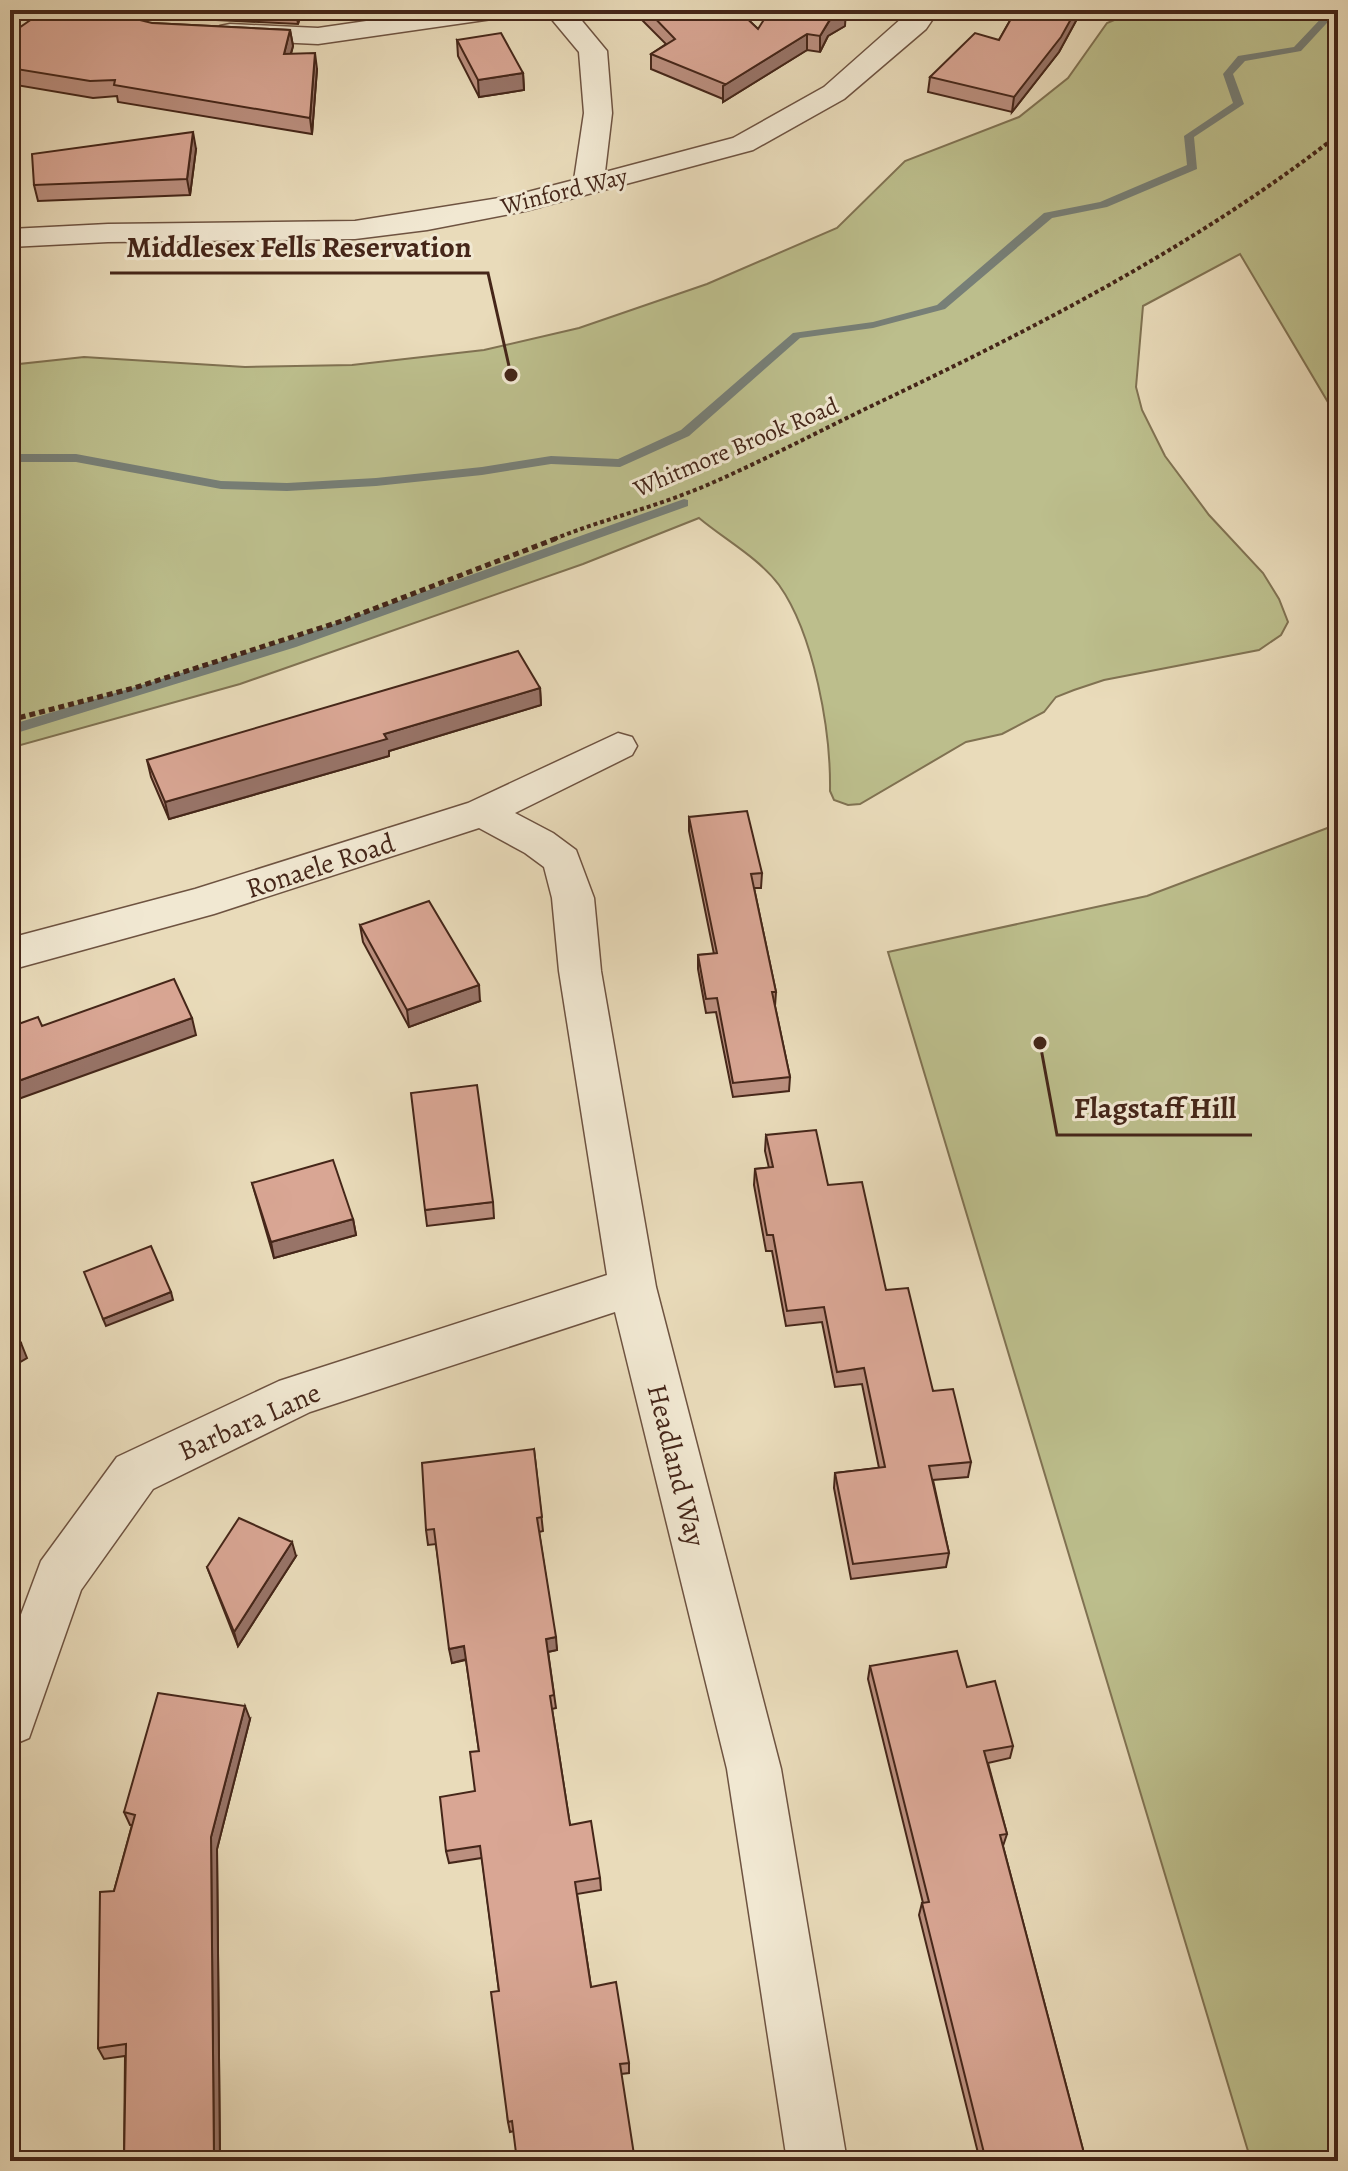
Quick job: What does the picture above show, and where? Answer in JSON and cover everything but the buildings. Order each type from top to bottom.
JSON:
[{"type":"street","points":[[200,30],[318,36],[499,10]]},
{"type":"street","points":[[558,10],[593,51],[598,113],[588,186]]},
{"type":"street","name":"Winford Way","points":[[10,238],[108,233],[355,230],[469,213],[588,186],[743,144],[834,93],[916,23],[925,10]]},
{"type":"street","name":"Ronaele Road","points":[[10,954],[199,903],[482,813],[618,746]]},
{"type":"street","name":"Headland Way","points":[[482,813],[539,843],[562,860],[573,898],[580,971],[632,1287],[754,1769],[817,2161]]},
{"type":"street","name":"Barbara Lane","points":[[10,1720],[59,1578],[135,1473],[296,1396],[632,1287]]},
{"type":"path","name":"Whitmore Brook Road","points":[[10,720],[134,688],[342,621],[391,600],[712,483],[986,351],[1116,280],[1291,172],[1338,135]]},
{"type":"green space","points":[[1187,10],[1338,10],[1338,419],[1240,254],[1143,306],[1136,387],[1142,410],[1165,456],[1209,515],[1263,573],[1279,599],[1288,622],[1281,635],[1259,650],[1104,680],[1074,690],[1056,697],[1044,712],[1002,734],[966,742],[860,804],[848,805],[834,800],[830,791],[824,712],[811,656],[791,605],[762,566],[699,518],[583,564],[240,684],[10,748],[10,365],[84,357],[245,367],[352,365],[484,350],[579,328],[707,284],[837,228],[905,161],[1019,117],[1068,78],[1107,23],[1119,18],[1181,15]]},
{"type":"green space","points":[[1338,824],[1338,2161],[1251,2161],[888,952],[1147,896]]},
{"type":"waterway","points":[[10,458],[76,458],[221,485],[287,487],[376,482],[551,460],[620,463],[685,433],[797,335],[873,325],[941,307],[1048,215],[1103,205],[1193,167],[1189,136],[1239,104],[1228,74],[1242,58],[1297,49],[1334,10]]},
{"type":"waterway","points":[[10,730],[291,644],[684,503]]},
{"type":"place","name":"Middlesex Fells Reservation","points":[[511,375]]},
{"type":"place","name":"Flagstaff Hill","points":[[1040,1043]]}]
